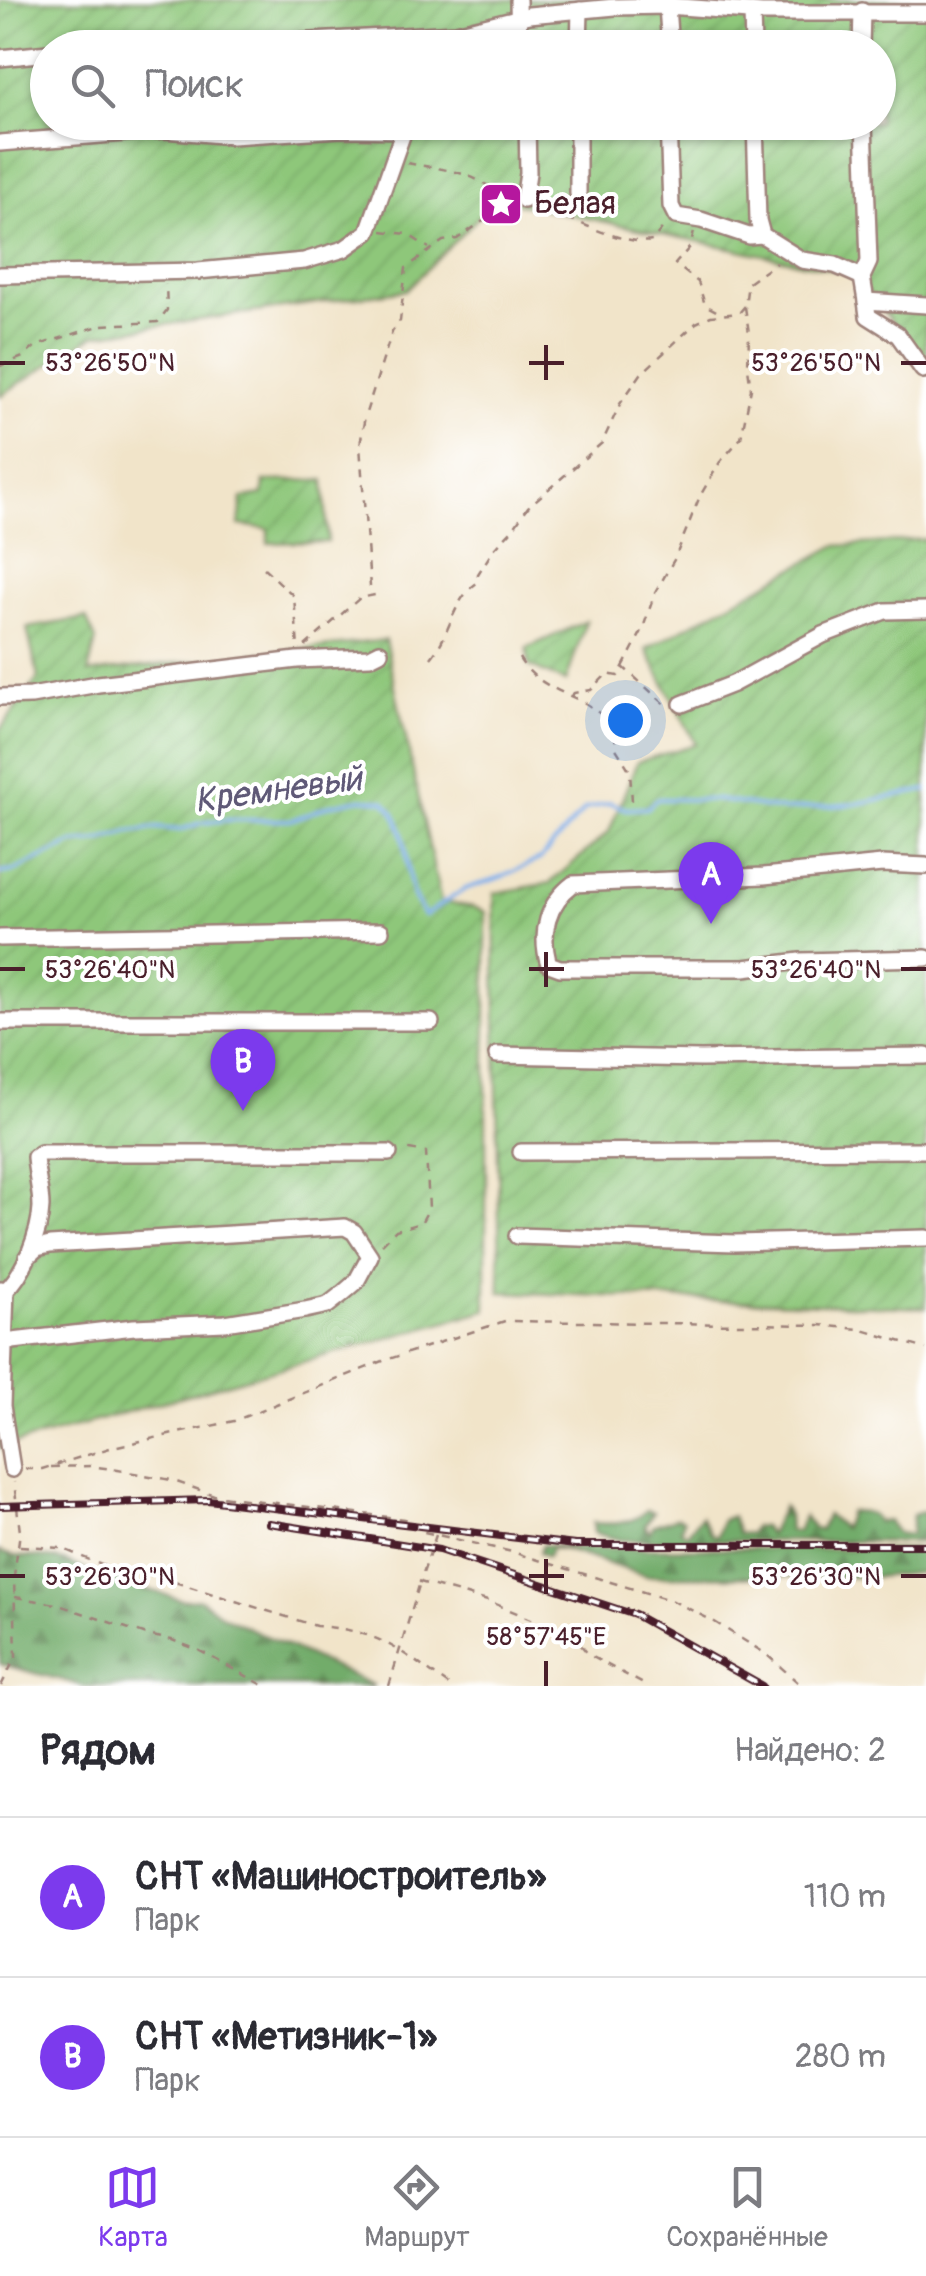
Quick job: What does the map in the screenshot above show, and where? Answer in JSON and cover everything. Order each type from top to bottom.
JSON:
[{"type":"lane","points":[[517,30],[518,0]]},
{"type":"lane","points":[[468,30],[516,18],[580,10],[667,6],[752,12],[926,12]]},
{"type":"lane","points":[[667,6],[669,30]]},
{"type":"lane","points":[[579,30],[580,10]]},
{"type":"lane","points":[[861,30],[862,11]]},
{"type":"lane","points":[[752,12],[752,30]]},
{"type":"lane","points":[[0,58],[30,55]]},
{"type":"lane","points":[[0,143],[38,140]]},
{"type":"lane","points":[[0,275],[166,273],[304,261],[344,249],[368,232],[400,140]]},
{"type":"lane","points":[[517,201],[528,173],[527,140]]},
{"type":"lane","points":[[578,140],[578,194]]},
{"type":"lane","points":[[669,140],[671,206],[680,218],[701,220],[749,236],[762,235],[802,260],[862,277]]},
{"type":"lane","points":[[756,140],[762,235]]},
{"type":"lane","points":[[865,140],[869,262],[862,277],[868,316],[898,335],[924,370]]},
{"type":"lane","points":[[866,301],[926,306]]},
{"type":"lane","points":[[682,704],[733,684],[823,635],[885,611],[926,610]]},
{"type":"lane","points":[[0,697],[296,660],[370,658],[380,652]]},
{"type":"lane","points":[[926,866],[882,864],[764,876],[573,884],[556,896],[546,922],[544,950],[549,964],[560,968],[744,968],[800,961],[926,958]]},
{"type":"lane","points":[[0,938],[381,931]]},
{"type":"lane","points":[[0,1022],[431,1022]]},
{"type":"lane","points":[[497,1055],[702,1059],[926,1056]]},
{"type":"lane","points":[[521,1152],[926,1150]]},
{"type":"lane","points":[[12,1469],[2,1420],[3,1290],[15,1282],[28,1256],[41,1211],[35,1158],[41,1152],[388,1152]]},
{"type":"lane","points":[[4,1342],[134,1326],[225,1324],[328,1305],[356,1282],[370,1256],[354,1232],[345,1227],[50,1245],[36,1248],[28,1256]]},
{"type":"lane","points":[[517,1236],[734,1242],[926,1238]]},
{"type":"path","points":[[394,160],[469,173],[517,201],[598,228],[609,237],[652,242],[667,221],[680,218],[696,234],[675,264],[698,282],[705,304],[724,314]]},
{"type":"path","points":[[370,587],[360,445],[365,416],[392,332],[400,321],[406,268],[442,241],[457,239],[517,201]]},
{"type":"path","points":[[368,232],[408,234],[430,249]]},
{"type":"path","points":[[570,697],[574,692],[591,690],[607,674],[618,676],[700,496],[720,462],[741,438],[751,389],[745,306],[748,283],[774,266],[785,251]]},
{"type":"path","points":[[0,366],[23,357],[36,346],[102,325],[158,322],[167,310],[166,273]]},
{"type":"path","points":[[431,658],[446,638],[461,600],[478,583],[478,574],[494,548],[541,494],[602,443],[620,404],[640,374],[696,323],[739,313],[745,306]]},
{"type":"path","points":[[739,313],[748,324]]},
{"type":"path","points":[[264,568],[294,596],[298,651],[360,598],[375,595]]},
{"type":"path","points":[[519,658],[526,672],[616,724],[615,747],[630,771],[632,801]]},
{"type":"path","points":[[623,668],[634,680],[650,688],[665,706],[682,704]]},
{"type":"path","points":[[370,1256],[396,1230],[421,1223],[429,1208],[426,1152],[404,1148],[388,1152]]},
{"type":"path","points":[[49,1467],[112,1447],[234,1421],[383,1361],[505,1321],[819,1324],[859,1329],[926,1349]]},
{"type":"path","points":[[1,1686],[16,1656],[14,1576],[20,1546],[12,1469],[91,1466],[152,1475],[214,1495],[411,1520],[420,1531],[558,1564],[602,1582],[673,1601],[713,1621],[766,1654],[802,1686]]},
{"type":"path","points":[[389,1686],[436,1534]]},
{"type":"path","points":[[20,1546],[61,1548],[104,1566],[152,1575],[316,1626],[376,1636],[450,1686]]},
{"type":"path","points":[[420,1582],[491,1602],[557,1630],[580,1644],[588,1655],[647,1686]]},
{"type":"path","points":[[15,1597],[85,1612],[172,1640],[264,1686]]},
{"type":"green space","points":[[0,0],[926,0],[926,365],[854,274],[496,199],[406,290],[95,335],[0,396]]},
{"type":"green space","points":[[324,480],[328,542],[268,543],[268,529],[239,525],[242,498],[263,495],[264,481]]},
{"type":"green space","points":[[926,539],[926,1308],[500,1292],[494,893],[550,883],[609,832],[637,762],[696,744],[646,649],[835,546]]},
{"type":"green space","points":[[86,618],[96,640],[88,673],[385,640],[441,902],[486,912],[486,1310],[0,1448],[0,730],[38,678],[27,628]]},
{"type":"green space","points":[[586,621],[566,682],[529,666],[527,648]]},
{"type":"green space","points":[[783,1506],[789,1531],[797,1531],[804,1516],[814,1529],[820,1530],[827,1514],[843,1528],[849,1512],[858,1511],[869,1513],[877,1522],[888,1521],[897,1533],[911,1535],[913,1515],[926,1511],[926,1542],[621,1540],[594,1533],[593,1523],[629,1521],[646,1510],[653,1512],[645,1526],[650,1532],[654,1525],[678,1517],[684,1520],[681,1530],[687,1534],[701,1516],[711,1534],[717,1536],[722,1520],[732,1516],[738,1534],[763,1526],[769,1535]]},
{"type":"green space","points":[[542,1545],[926,1549],[926,1572],[876,1577],[646,1576],[566,1550],[552,1548],[547,1557],[539,1553]]},
{"type":"green space","points":[[0,1551],[59,1560],[182,1600],[200,1599],[223,1616],[374,1686],[84,1686],[0,1664]]},
{"type":"waterway","name":"Кремневый","points":[[0,873],[14,871],[73,843],[99,841],[129,832],[180,830],[226,820],[291,820],[330,805],[361,799],[384,801],[398,820],[410,883],[424,916],[465,889],[540,859],[585,809],[610,803],[627,809],[647,808],[657,799],[670,799],[718,800],[783,810],[855,804],[926,790]]},
{"type":"railway","points":[[0,1506],[208,1500],[575,1545],[926,1545]]},
{"type":"railway","points":[[269,1523],[439,1550],[635,1615],[762,1686]]},
{"type":"place","name":"Белая","points":[[501,204]]},
{"type":"place","name":"СНТ «Машиностроитель»","points":[[711,924]]},
{"type":"place","name":"СНТ «Метизник-1»","points":[[243,1111]]}]
